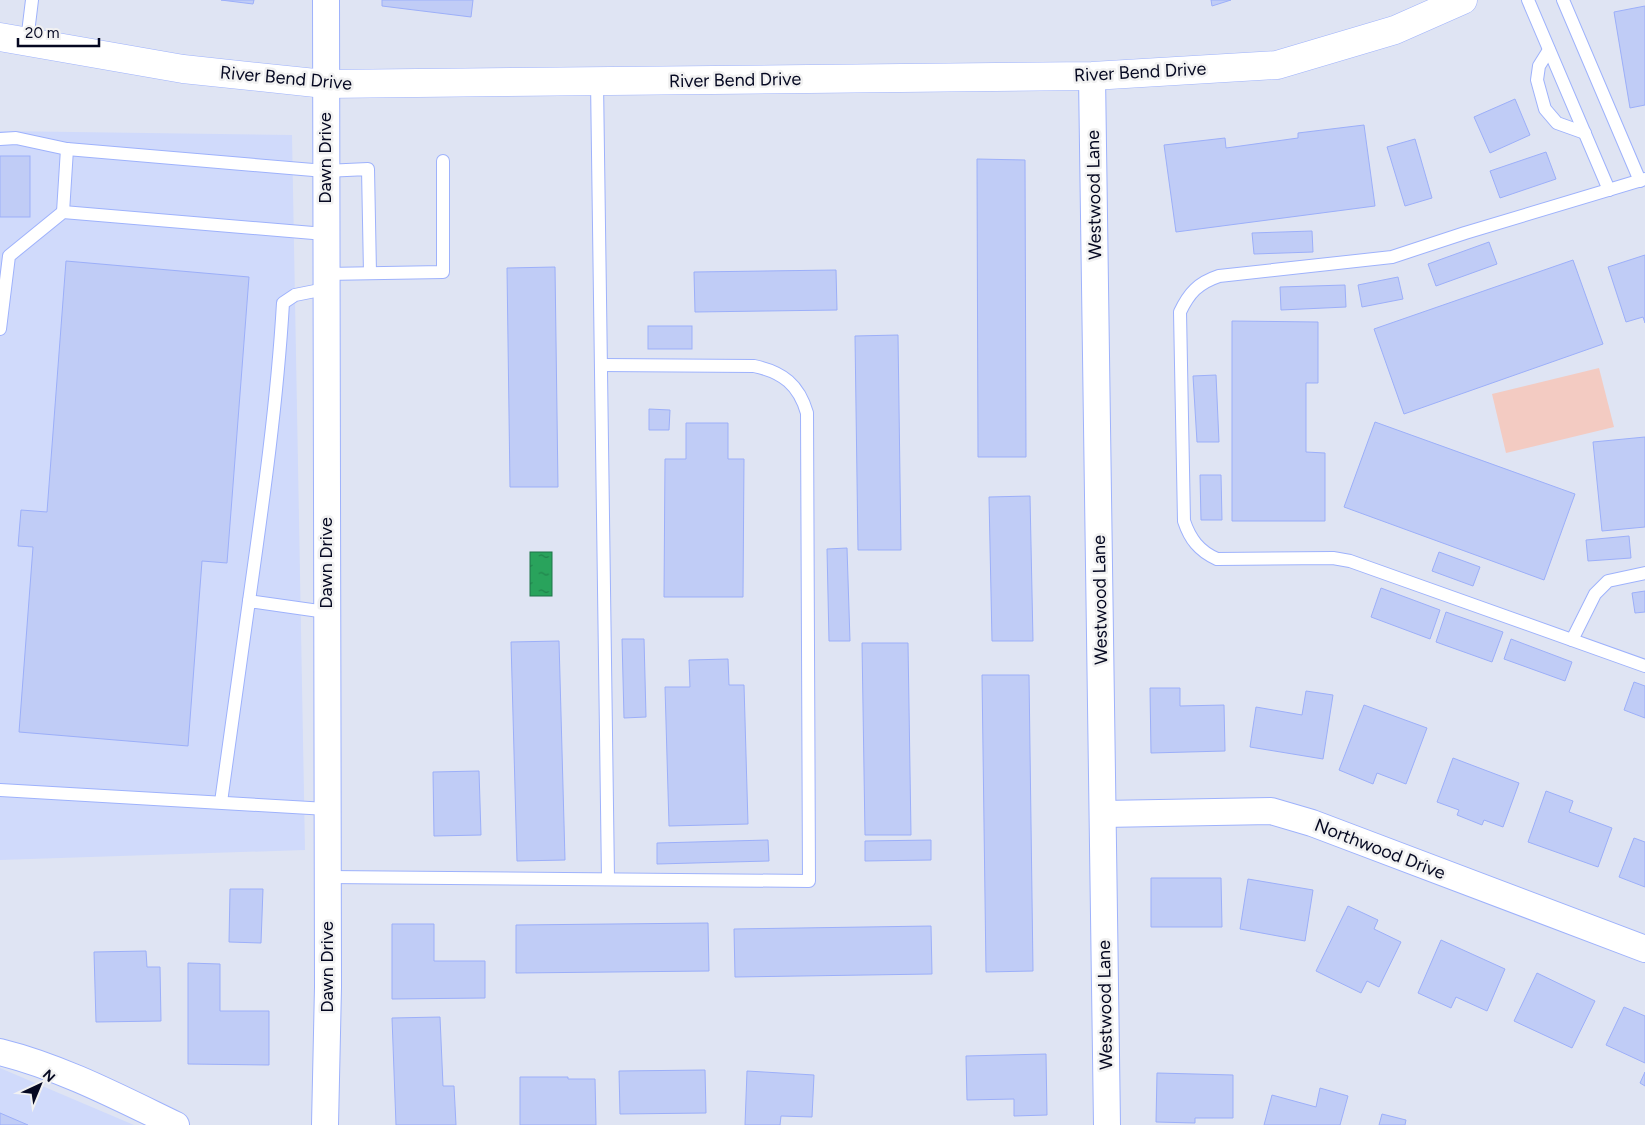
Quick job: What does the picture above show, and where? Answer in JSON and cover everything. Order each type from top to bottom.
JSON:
[{"type":"street","name":"Dawn Drive","points":[[325,1125],[327,877],[326,0]]},
{"type":"street","name":"River Bend Drive","points":[[0,37],[183,69],[325,84],[1092,76],[1277,65],[1395,30],[1463,0]]},
{"type":"street","name":"Westwood Lane","points":[[1092,76],[1107,1125]]},
{"type":"street","name":"Northwood Drive","points":[[1103,814],[1271,811],[1312,823],[1645,949]]},
{"type":"street","points":[[0,1052],[25,1058],[144,1109],[176,1125]]},
{"type":"lane","points":[[27,42],[32,0]]},
{"type":"lane","points":[[1528,0],[1609,190]]},
{"type":"lane","points":[[1563,0],[1642,180],[1392,257],[1219,276],[1205,280],[1196,287],[1180,312],[1184,521],[1188,534],[1206,554],[1217,559],[1333,558],[1350,561],[1645,666]]},
{"type":"lane","points":[[1549,50],[1539,66],[1537,80],[1545,109],[1557,123],[1585,133]]},
{"type":"lane","points":[[597,81],[608,879]]},
{"type":"lane","points":[[0,139],[16,138],[68,149],[325,171],[368,169],[370,273]]},
{"type":"lane","points":[[63,212],[68,149]]},
{"type":"lane","points":[[221,802],[269,462],[280,368],[283,304],[294,295],[325,281],[370,273],[444,272],[443,161]]},
{"type":"lane","points":[[0,329],[4,256],[63,212],[325,234]]},
{"type":"lane","points":[[327,877],[810,881],[808,413],[803,398],[795,386],[772,370],[754,366],[601,365]]},
{"type":"lane","points":[[1572,640],[1596,594],[1608,581],[1645,573]]},
{"type":"lane","points":[[249,601],[326,612]]},
{"type":"lane","points":[[0,790],[327,809]]},
{"type":"shaded area","points":[[0,131],[292,135],[305,850],[0,860]]},
{"type":"shaded area","points":[[1599,368],[1614,427],[1506,453],[1492,394]]},
{"type":"shaded area","points":[[0,1068],[134,1125],[0,1125]]},
{"type":"water","points":[[530,552],[552,552],[552,596],[530,596]]},
{"type":"building","points":[[221,0],[254,0],[253,4]]},
{"type":"building","points":[[382,0],[473,0],[471,17],[382,6]]},
{"type":"building","points":[[1211,0],[1231,0],[1212,6]]},
{"type":"building","points":[[1645,6],[1645,105],[1630,108],[1614,12]]},
{"type":"building","points":[[1515,99],[1530,135],[1490,153],[1474,117]]},
{"type":"building","points":[[1364,125],[1375,206],[1176,232],[1164,145],[1225,138],[1226,148],[1298,138],[1298,133]]},
{"type":"building","points":[[1415,139],[1432,198],[1405,206],[1387,147]]},
{"type":"building","points":[[1546,152],[1556,179],[1500,198],[1490,171]]},
{"type":"building","points":[[0,156],[30,156],[30,217],[0,217]]},
{"type":"building","points":[[977,159],[1025,160],[1026,457],[978,457]]},
{"type":"building","points":[[1312,231],[1313,252],[1254,254],[1252,233]]},
{"type":"building","points":[[1489,242],[1497,264],[1436,286],[1428,264]]},
{"type":"building","points":[[1645,255],[1645,323],[1643,317],[1626,322],[1608,267]]},
{"type":"building","points":[[1573,260],[1603,344],[1404,414],[1374,329]]},
{"type":"building","points":[[66,261],[249,277],[227,563],[202,561],[188,746],[19,732],[33,547],[18,546],[21,510],[47,512]]},
{"type":"building","points":[[555,267],[558,487],[510,487],[507,268]]},
{"type":"building","points":[[836,270],[837,310],[695,312],[694,272]]},
{"type":"building","points":[[1398,277],[1403,299],[1362,307],[1358,285]]},
{"type":"building","points":[[1345,285],[1346,307],[1281,310],[1280,287]]},
{"type":"building","points":[[1232,321],[1318,322],[1318,383],[1306,383],[1306,452],[1325,453],[1325,521],[1232,521]]},
{"type":"building","points":[[648,326],[692,326],[692,349],[648,349]]},
{"type":"building","points":[[898,335],[901,550],[858,550],[855,336]]},
{"type":"building","points":[[1216,375],[1219,442],[1197,442],[1193,376]]},
{"type":"building","points":[[649,409],[670,410],[669,430],[649,430]]},
{"type":"building","points":[[1375,422],[1575,494],[1544,580],[1344,507]]},
{"type":"building","points":[[686,423],[728,423],[728,459],[744,459],[743,597],[664,597],[665,459],[686,459]]},
{"type":"building","points":[[1645,437],[1645,527],[1602,531],[1593,442]]},
{"type":"building","points":[[1200,475],[1221,475],[1222,520],[1201,520]]},
{"type":"building","points":[[1030,496],[1033,641],[992,641],[989,497]]},
{"type":"building","points":[[1629,536],[1631,558],[1588,561],[1586,540]]},
{"type":"building","points":[[847,548],[850,641],[829,641],[827,549]]},
{"type":"building","points":[[1439,552],[1480,567],[1473,586],[1432,571]]},
{"type":"building","points":[[1381,588],[1440,610],[1430,639],[1371,617]]},
{"type":"building","points":[[1645,591],[1645,612],[1635,613],[1632,593]]},
{"type":"building","points":[[1446,612],[1503,632],[1492,662],[1436,642]]},
{"type":"building","points":[[622,639],[644,639],[646,717],[624,718]]},
{"type":"building","points":[[1511,639],[1572,662],[1565,681],[1504,659]]},
{"type":"building","points":[[559,641],[565,860],[517,861],[511,642]]},
{"type":"building","points":[[862,643],[908,643],[911,835],[865,835]]},
{"type":"building","points":[[728,659],[729,685],[744,685],[748,824],[669,826],[665,687],[690,687],[689,660]]},
{"type":"building","points":[[982,675],[1029,675],[1033,971],[986,972]]},
{"type":"building","points":[[1634,682],[1645,686],[1645,718],[1624,710]]},
{"type":"building","points":[[1150,688],[1180,688],[1180,706],[1224,705],[1225,751],[1151,753]]},
{"type":"building","points":[[1306,691],[1333,695],[1323,759],[1250,747],[1256,707],[1302,715]]},
{"type":"building","points":[[1364,705],[1427,728],[1406,784],[1377,773],[1373,784],[1339,770]]},
{"type":"building","points":[[1453,758],[1519,783],[1503,827],[1484,820],[1482,825],[1457,815],[1459,810],[1437,802]]},
{"type":"building","points":[[479,771],[481,835],[434,836],[433,772]]},
{"type":"building","points":[[1546,791],[1573,801],[1569,812],[1612,828],[1598,867],[1528,842]]},
{"type":"building","points":[[1634,838],[1645,842],[1645,887],[1619,877]]},
{"type":"building","points":[[768,840],[769,861],[657,864],[657,843]]},
{"type":"building","points":[[931,840],[931,860],[865,861],[865,841]]},
{"type":"building","points":[[1151,878],[1221,878],[1222,927],[1151,927]]},
{"type":"building","points":[[1248,879],[1313,890],[1305,941],[1240,929]]},
{"type":"building","points":[[230,889],[263,889],[261,943],[229,942]]},
{"type":"building","points":[[1348,906],[1378,920],[1374,929],[1401,942],[1379,987],[1367,981],[1361,993],[1316,971]]},
{"type":"building","points":[[708,923],[709,971],[516,973],[516,925]]},
{"type":"building","points":[[392,924],[434,924],[434,961],[485,961],[485,998],[392,999]]},
{"type":"building","points":[[931,926],[932,974],[735,977],[734,929]]},
{"type":"building","points":[[1441,940],[1505,969],[1487,1011],[1456,997],[1451,1008],[1418,993]]},
{"type":"building","points":[[146,951],[147,967],[160,967],[161,1021],[96,1022],[94,952]]},
{"type":"building","points":[[188,963],[220,964],[220,1011],[269,1011],[269,1065],[188,1064]]},
{"type":"building","points":[[1537,973],[1595,1001],[1572,1048],[1514,1021]]},
{"type":"building","points":[[1624,1007],[1645,1016],[1645,1063],[1606,1045]]},
{"type":"building","points":[[440,1017],[443,1086],[454,1086],[456,1125],[396,1125],[392,1018]]},
{"type":"building","points":[[1046,1054],[1047,1115],[1014,1116],[1014,1099],[967,1100],[966,1056]]},
{"type":"building","points":[[705,1070],[706,1113],[620,1114],[619,1071]]},
{"type":"building","points":[[747,1071],[814,1075],[812,1117],[781,1116],[780,1125],[745,1125]]},
{"type":"building","points":[[1645,1072],[1645,1086],[1640,1083]]},
{"type":"building","points":[[1157,1073],[1233,1075],[1233,1118],[1195,1118],[1195,1123],[1156,1122]]},
{"type":"building","points":[[520,1077],[595,1079],[596,1125],[520,1125]]},
{"type":"building","points":[[1320,1088],[1348,1096],[1340,1125],[1264,1125],[1272,1095],[1316,1107]]},
{"type":"building","points":[[0,1113],[28,1125],[0,1125]]},
{"type":"building","points":[[1382,1114],[1406,1120],[1405,1125],[1379,1125]]}]
